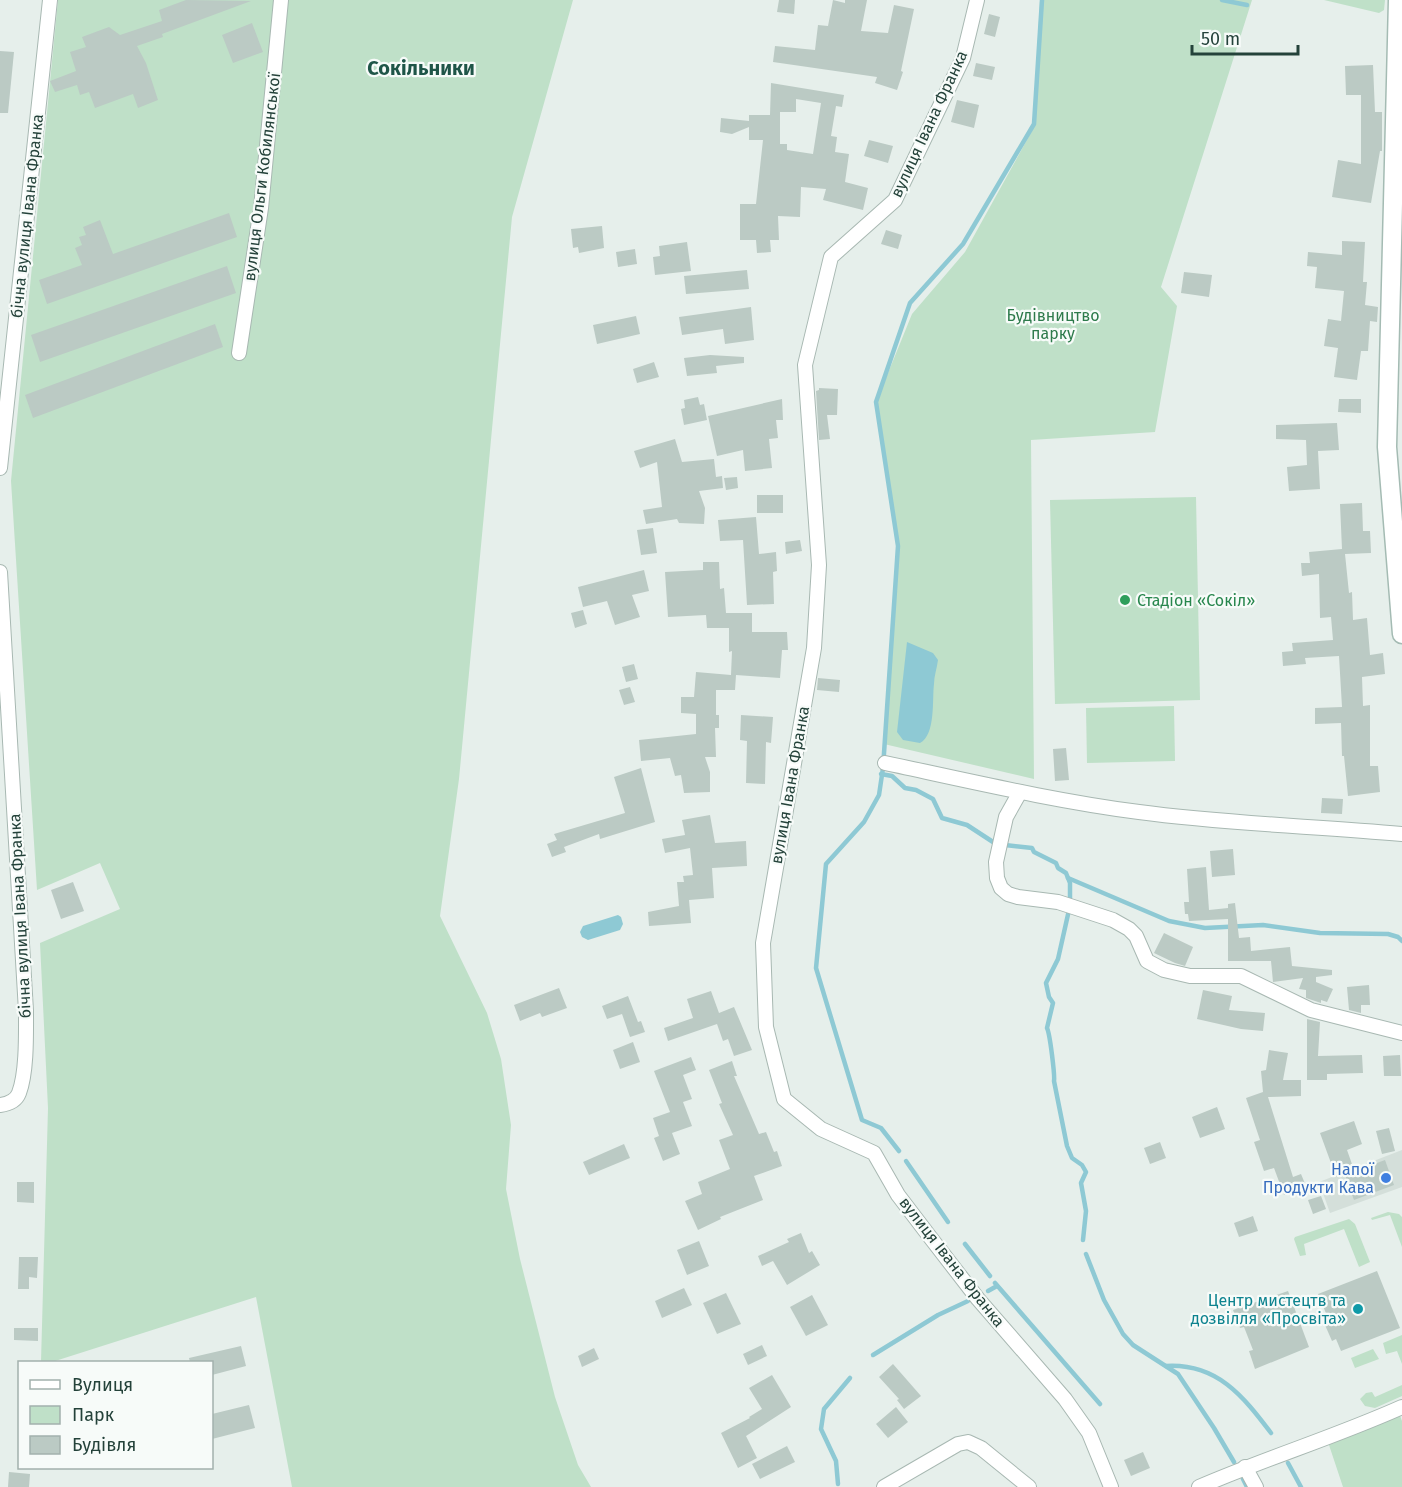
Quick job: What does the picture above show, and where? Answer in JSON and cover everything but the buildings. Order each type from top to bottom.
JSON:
[{"type":"street","name":"бічна вулиця Івана Франка","points":[[0,468],[50,0]]},
{"type":"street","name":"вулиця Ольги Кобилянської","points":[[239,353],[261,208],[281,0]]},
{"type":"street","name":"вулиця Івана Франка","points":[[977,0],[963,58],[895,200],[831,257],[805,365],[819,565],[814,648],[763,943],[766,1028],[784,1099],[821,1129],[874,1153],[898,1195],[978,1299],[1065,1399],[1089,1433],[1111,1487]]},
{"type":"street","points":[[1398,0],[1387,447],[1402,634]]},
{"type":"street","name":"бічна вулиця Івана Франка","points":[[0,572],[26,1011],[25,1059],[19,1094],[12,1102],[0,1105]]},
{"type":"street","points":[[885,763],[1020,792],[1138,812],[1223,822],[1402,834]]},
{"type":"street","points":[[1020,792],[1006,817],[996,862],[997,878],[1001,888],[1008,894],[1058,902],[1113,921],[1129,929],[1136,936],[1147,961],[1164,970],[1190,976],[1241,976],[1311,1010],[1402,1034]]},
{"type":"street","points":[[1199,1487],[1402,1407]]},
{"type":"street","points":[[884,1487],[958,1444],[968,1442],[981,1448],[1029,1487]]},
{"type":"street","points":[[1245,1467],[1256,1487]]},
{"type":"shaded area","points":[[1402,1150],[1402,1187],[1330,1213],[1319,1182]]},
{"type":"green space","points":[[58,0],[573,0],[512,217],[459,779],[440,916],[487,1013],[501,1059],[511,1125],[506,1189],[520,1259],[555,1397],[578,1465],[591,1487],[292,1487],[256,1297],[55,1361],[41,1361],[48,1108],[40,943],[120,909],[100,863],[37,890],[11,481]]},
{"type":"green space","name":"Будівництво парку","points":[[1040,0],[1252,0],[1161,287],[1177,306],[1155,432],[1031,440],[1034,779],[884,744],[897,549],[875,405],[912,314],[965,252],[1033,129]]},
{"type":"green space","points":[[1324,0],[1385,0],[1384,10],[1379,13]]},
{"type":"green space","name":"Стадіон «Сокіл»","points":[[1196,497],[1200,700],[1055,704],[1050,500]]},
{"type":"green space","points":[[1174,706],[1175,761],[1087,763],[1086,708]]},
{"type":"green space","points":[[1388,1212],[1399,1214],[1402,1217],[1402,1247],[1390,1215],[1372,1220],[1371,1218]]},
{"type":"green space","points":[[1349,1219],[1355,1224],[1370,1262],[1359,1267],[1344,1229],[1304,1244],[1306,1255],[1300,1256],[1295,1237]]},
{"type":"green space","points":[[1402,1335],[1402,1364],[1397,1351],[1386,1354],[1383,1343]]},
{"type":"green space","points":[[1373,1349],[1379,1359],[1355,1368],[1351,1358]]},
{"type":"green space","points":[[1402,1385],[1402,1396],[1375,1408],[1365,1406],[1360,1399],[1366,1393],[1372,1392],[1375,1397]]},
{"type":"green space","points":[[1399,1413],[1402,1421],[1402,1487],[1343,1487],[1328,1442]]},
{"type":"water","points":[[907,642],[933,653],[938,660],[931,725],[929,733],[920,743],[903,740],[897,732]]},
{"type":"water","points":[[618,915],[623,924],[620,930],[588,940],[582,937],[580,932],[583,926]]},
{"type":"waterway","points":[[899,1151],[881,1128],[862,1120],[816,968],[826,864],[864,822],[879,795],[883,768],[898,546],[876,402],[910,303],[963,244],[1034,124],[1042,0]]},
{"type":"waterway","points":[[1222,0],[1247,5]]},
{"type":"waterway","points":[[881,774],[892,776],[905,788],[916,790],[933,799],[942,818],[967,825],[993,842]]},
{"type":"waterway","points":[[1005,845],[1032,848],[1034,852],[1056,863],[1058,868],[1066,873],[1070,883],[1070,898]]},
{"type":"waterway","points":[[1068,878],[1169,921],[1205,928],[1263,925],[1320,933],[1388,934],[1402,941]]},
{"type":"waterway","points":[[1069,910],[1058,959],[1046,983],[1053,1003],[1047,1028],[1054,1081],[1067,1146],[1072,1158],[1082,1165],[1086,1172],[1081,1183],[1086,1211],[1083,1240]]},
{"type":"waterway","points":[[906,1161],[948,1222]]},
{"type":"waterway","points":[[965,1244],[990,1276]]},
{"type":"waterway","points":[[1086,1254],[1104,1300],[1123,1334],[1133,1345],[1178,1374],[1234,1462]]},
{"type":"waterway","points":[[995,1283],[1100,1404]]},
{"type":"waterway","points":[[988,1291],[997,1286]]},
{"type":"waterway","points":[[873,1355],[938,1315],[968,1301]]},
{"type":"waterway","points":[[1166,1366],[1184,1366],[1200,1370],[1227,1384],[1250,1406],[1271,1433]]},
{"type":"waterway","points":[[838,1484],[836,1461],[821,1429],[824,1409],[850,1378]]},
{"type":"waterway","points":[[1288,1463],[1301,1487]]},
{"type":"waterway","points":[[1243,1479],[1247,1487]]},
{"type":"place","name":"Стадіон «Сокіл»","points":[[1125,600]]},
{"type":"place","name":"Напої Продукти Кава","points":[[1386,1178]]},
{"type":"place","name":"Центр мистецтв та дозвілля «Просвіта»","points":[[1358,1309]]},
{"type":"district","name":"Сокільники","points":[[421,68]]}]
